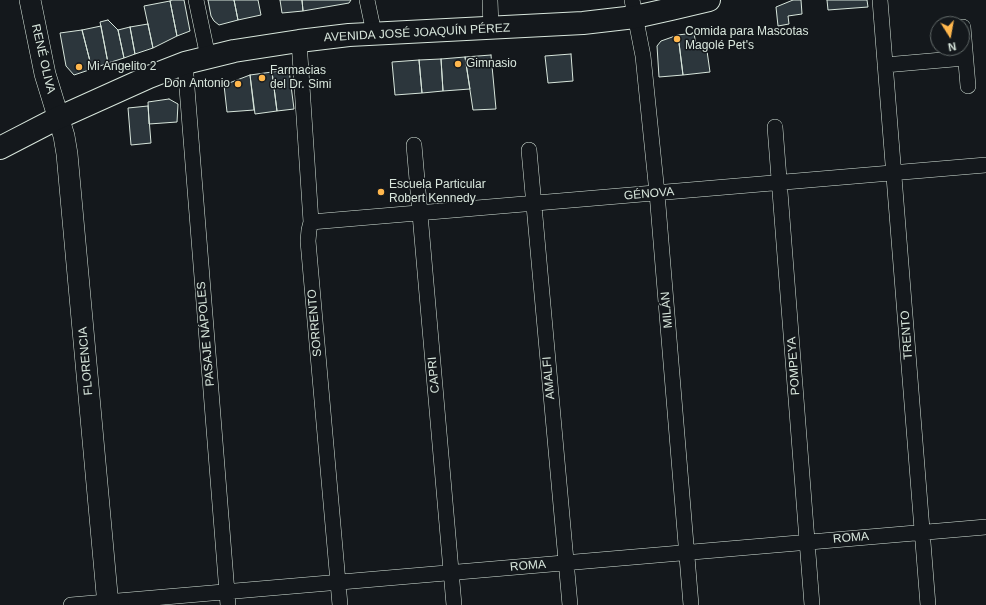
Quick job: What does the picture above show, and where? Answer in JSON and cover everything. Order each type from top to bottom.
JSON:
[{"type":"main road","name":"AVENIDA JOSÉ JOAQUÍN PÉREZ","points":[[0,148],[58,118],[131,84],[185,63],[208,57],[265,46],[349,35],[583,23],[634,8],[688,5],[709,0]]},
{"type":"street","name":"RENÉ OLIVA","points":[[30,0],[45,74],[58,118]]},
{"type":"street","points":[[196,0],[208,57]]},
{"type":"street","points":[[367,0],[374,33]]},
{"type":"street","points":[[490,0],[491,28]]},
{"type":"street","name":"TRENTO","points":[[880,0],[928,605]]},
{"type":"street","name":"MILÁN","points":[[634,8],[643,56],[657,193],[691,605]]},
{"type":"street","name":"SORRENTO","points":[[299,41],[311,222],[308,240],[340,605]]},
{"type":"street","points":[[886,65],[965,58],[968,86]]},
{"type":"street","name":"PASAJE NÁPOLES","points":[[185,63],[227,598]]},
{"type":"street","name":"FLORENCIA","points":[[58,118],[64,136],[67,154],[108,604]]},
{"type":"street","name":"POMPEYA","points":[[775,126],[812,605]]},
{"type":"street","name":"CAPRI","points":[[414,145],[454,605]]},
{"type":"street","name":"AMALFI","points":[[529,150],[570,605]]},
{"type":"street","name":"GÉNOVA","points":[[311,222],[986,165]]},
{"type":"street","name":"ROMA","points":[[71,605],[227,598],[338,582],[986,527]]},
{"type":"building","points":[[184,0],[190,31],[177,36],[170,1]]},
{"type":"building","points":[[208,0],[234,0],[238,20],[219,25],[211,16]]},
{"type":"building","points":[[234,0],[258,0],[261,15],[238,20]]},
{"type":"building","points":[[280,0],[302,0],[303,11],[282,13]]},
{"type":"building","points":[[302,0],[351,0],[349,3],[303,11]]},
{"type":"building","points":[[793,0],[801,0],[802,14],[788,16],[789,24],[778,26],[776,7]]},
{"type":"building","points":[[827,0],[867,0],[868,7],[828,10]]},
{"type":"building","points":[[170,1],[177,36],[153,48],[144,6]]},
{"type":"building","points":[[108,20],[118,30],[124,58],[108,63],[100,22]]},
{"type":"building","points":[[148,24],[153,48],[135,54],[130,27]]},
{"type":"building","points":[[101,26],[108,63],[92,69],[82,30]]},
{"type":"building","points":[[130,27],[135,54],[124,58],[118,30]]},
{"type":"building","points":[[82,30],[92,69],[74,75],[66,66],[60,33]]},
{"type":"building","points":[[694,33],[696,45],[706,44],[710,72],[683,75],[678,35]]},
{"type":"building","points":[[678,35],[683,75],[659,77],[657,46],[661,41]]},
{"type":"building","points":[[571,54],[573,81],[548,83],[545,56]]},
{"type":"building","points":[[491,55],[496,109],[473,110],[465,57]]},
{"type":"building","points":[[465,57],[470,89],[443,91],[441,59]]},
{"type":"building","points":[[441,59],[443,91],[422,93],[419,60]]},
{"type":"building","points":[[419,60],[422,93],[395,95],[392,62]]},
{"type":"building","points":[[289,70],[294,109],[277,111],[272,72]]},
{"type":"building","points":[[272,72],[277,111],[255,114],[250,75]]},
{"type":"building","points":[[250,75],[254,110],[227,112],[224,85]]},
{"type":"building","points":[[169,99],[178,104],[177,122],[149,124],[148,102]]},
{"type":"building","points":[[148,106],[151,143],[131,145],[128,108]]},
{"type":"place","name":"Comida para Mascotas Magolé Pet's","points":[[677,39]]},
{"type":"place","name":"Gimnasio","points":[[458,64]]},
{"type":"place","name":"Mi Angelito 2","points":[[79,67]]},
{"type":"place","name":"Farmacias del Dr. Simi","points":[[262,78]]},
{"type":"place","name":"Don Antonio","points":[[238,84]]},
{"type":"place","name":"Escuela Particular Robert Kennedy","points":[[381,192]]}]
